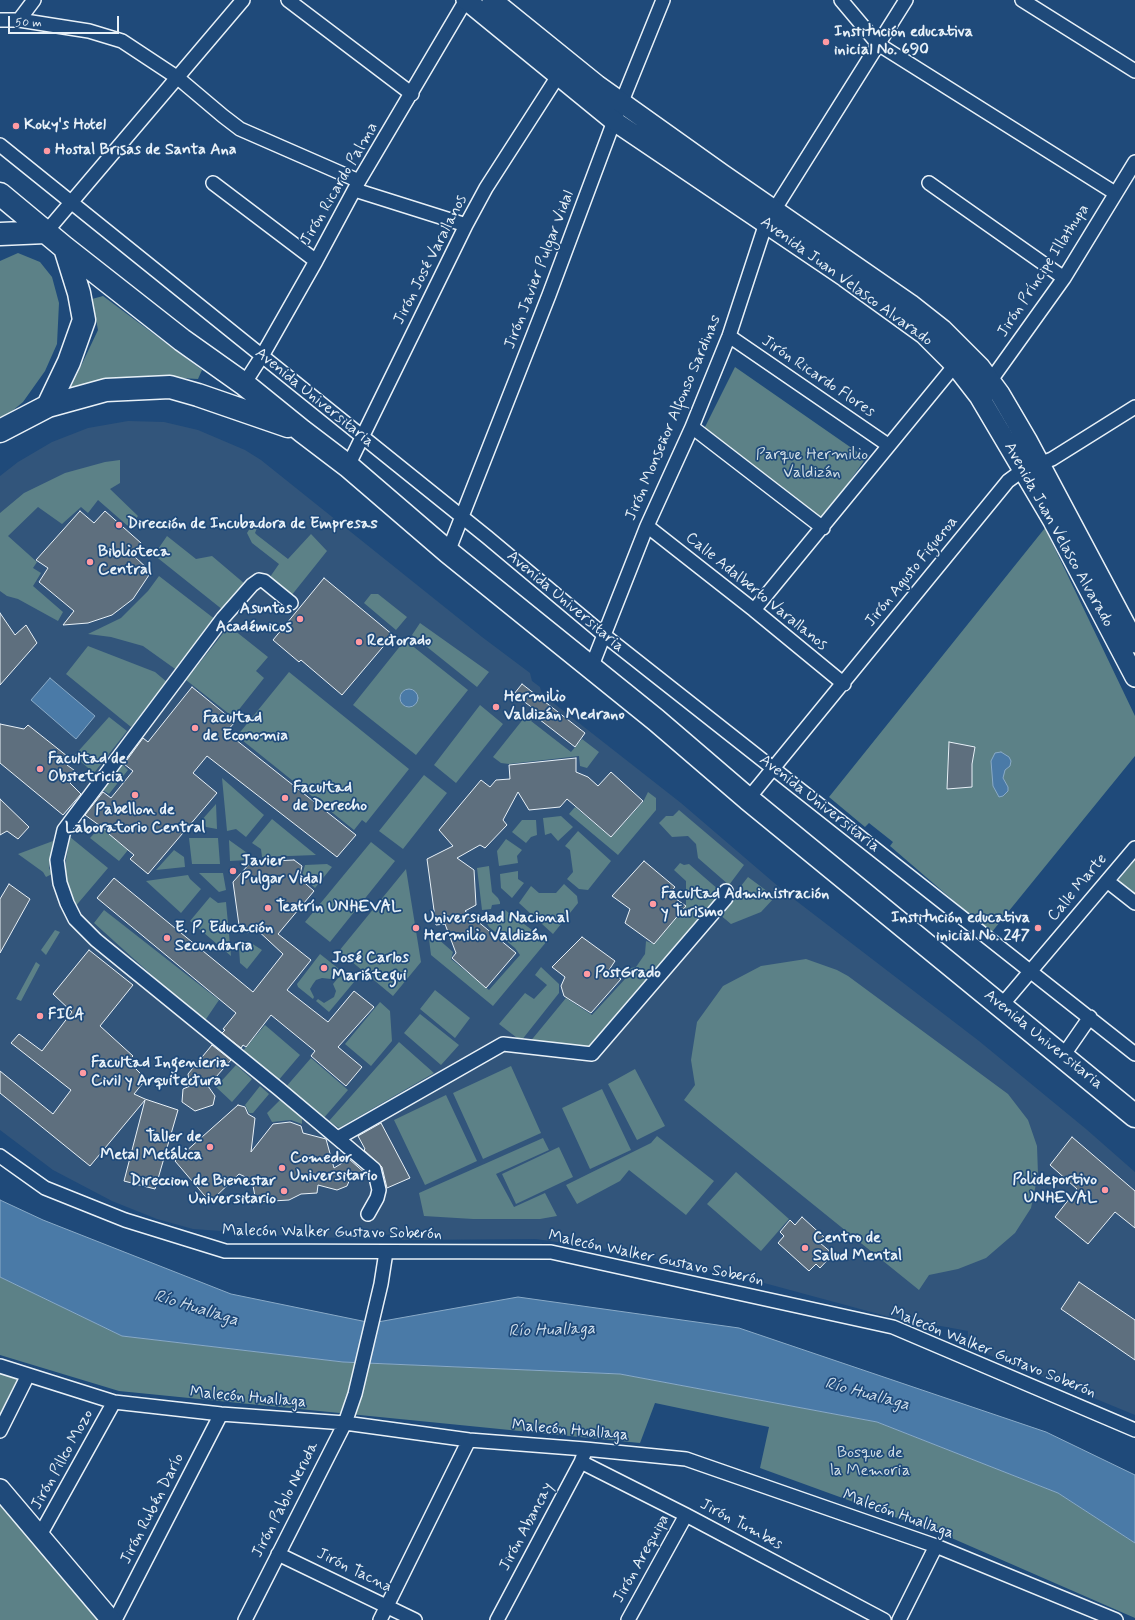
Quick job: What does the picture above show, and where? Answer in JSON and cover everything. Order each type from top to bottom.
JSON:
[{"type":"highway","name":"Avenida Universitaria","points":[[0,194],[65,248],[182,340],[244,384],[348,466],[448,552],[656,720],[748,799],[1135,1116]]},
{"type":"highway","points":[[0,234],[46,232]]},
{"type":"highway","points":[[48,406],[70,362],[84,320],[79,293],[65,248]]},
{"type":"highway","points":[[0,431],[48,406],[106,390],[170,387],[198,395],[302,431]]},
{"type":"street","points":[[19,20],[34,0]]},
{"type":"street","points":[[46,232],[243,0]]},
{"type":"street","points":[[288,0],[412,94]]},
{"type":"street","name":"Jirón Ricardo Palma","points":[[244,384],[262,356],[357,186],[466,0]]},
{"type":"street","name":"Avenida Juan Velasco Alvarado","points":[[466,0],[614,121],[770,216],[910,304],[943,330],[980,368],[1000,394],[1053,521],[1135,676]]},
{"type":"street","name":"Avenida Juan Velasco Alvarado","points":[[492,0],[590,80],[770,216],[845,277],[924,334],[955,366],[1031,466],[1135,643]]},
{"type":"street","name":"Jirón Javier Pulgar Vidal","points":[[448,552],[549,296],[614,121],[663,0]]},
{"type":"street","points":[[841,0],[878,44],[1115,193]]},
{"type":"street","name":"Jirón Monseñor Alfonso Sardinas","points":[[591,668],[647,526],[692,427],[729,336],[770,216],[906,0]]},
{"type":"street","points":[[1022,0],[1135,72]]},
{"type":"street","points":[[0,20],[19,20],[89,31],[122,41],[178,78],[223,116],[240,128],[357,186],[466,225]]},
{"type":"street","name":"Jirón José Varallanos","points":[[348,466],[466,225],[486,188],[558,76]]},
{"type":"street","name":"Avenida Universitaria","points":[[0,145],[72,201],[262,356],[363,436],[604,635],[1135,1054]]},
{"type":"street","name":"Jirón Príncipe Illathupa","points":[[979,396],[1064,278],[1135,162]]},
{"type":"street","points":[[213,183],[316,261]]},
{"type":"street","points":[[929,183],[1064,278]]},
{"type":"street","name":"Jirón Ricardo Flores","points":[[729,336],[888,445]]},
{"type":"street","points":[[754,610],[823,528],[888,445],[955,366]]},
{"type":"street","name":"Jirón Agusto Figueroa","points":[[748,799],[844,684],[1008,481],[1031,466],[1052,459],[1135,407]]},
{"type":"street","points":[[692,427],[823,528]]},
{"type":"street","name":"Calle Adalberto Varallanos","points":[[647,526],[754,610],[844,684]]},
{"type":"street","points":[[291,603],[264,581],[259,580],[252,584],[223,618],[64,830],[57,860],[60,883],[67,904],[75,919],[91,934],[374,1169],[379,1190],[377,1198],[368,1214]]},
{"type":"street","name":"Calle Marte","points":[[1001,1006],[1135,848]]},
{"type":"street","points":[[1107,881],[1135,904]]},
{"type":"street","points":[[338,1138],[503,1044],[592,1054],[726,898],[726,891]]},
{"type":"street","points":[[1063,1056],[1090,1017]]},
{"type":"street","name":"Malecón Walker Gustavo Soberón","points":[[0,1156],[45,1188],[125,1220],[225,1252],[551,1252],[893,1327],[1135,1430]]},
{"type":"street","name":"Jirón Pablo Neruda","points":[[245,1620],[345,1423],[355,1394],[381,1284],[386,1252]]},
{"type":"street","name":"Malecón Huallaga","points":[[0,1366],[114,1402],[221,1414],[345,1423],[469,1440],[686,1459],[936,1546],[1116,1620]]},
{"type":"street","points":[[0,1431],[28,1375]]},
{"type":"street","name":"Jirón Pillco Mozo","points":[[40,1535],[114,1402]]},
{"type":"street","name":"Jirón Rubén Darío","points":[[116,1620],[221,1414]]},
{"type":"street","points":[[380,1620],[388,1607],[469,1440]]},
{"type":"street","name":"Jirón Abancay","points":[[497,1620],[581,1462],[585,1449]]},
{"type":"street","name":"Jirón Tumbes","points":[[581,1462],[686,1515],[884,1620]]},
{"type":"street","points":[[0,1489],[111,1620]]},
{"type":"street","name":"Jirón Arequipa","points":[[633,1618],[686,1515]]},
{"type":"street","points":[[899,1620],[936,1546]]},
{"type":"street","name":"Jirón Tacna","points":[[278,1554],[415,1620]]},
{"type":"shaded area","name":"Universidad Nacional Hermilio Valdizán","points":[[128,421],[164,422],[198,430],[245,450],[261,460],[482,637],[530,673],[532,681],[540,687],[542,694],[681,803],[786,893],[979,1041],[1086,1129],[1135,1172],[1135,1415],[972,1348],[968,1337],[968,1331],[886,1316],[742,1277],[620,1251],[536,1239],[402,1240],[399,1234],[381,1235],[378,1239],[305,1237],[193,1229],[157,1219],[112,1201],[53,1170],[0,1130],[0,476],[18,462],[52,442],[88,428]]},
{"type":"green space","points":[[18,253],[40,262],[52,277],[59,303],[57,344],[45,371],[23,402],[0,421],[0,261]]},
{"type":"green space","points":[[103,296],[202,370],[198,379],[144,376],[71,387],[98,330],[92,299]]},
{"type":"green space","name":"Parque Hermilio Valdizán","points":[[735,367],[866,458],[823,519],[704,429]]},
{"type":"green space","points":[[120,460],[120,483],[110,489],[138,516],[129,527],[98,500],[88,513],[81,507],[62,524],[38,507],[8,536],[37,562],[33,568],[41,573],[33,586],[63,612],[58,621],[18,599],[7,596],[0,591],[0,513],[24,493],[65,473],[105,462]]},
{"type":"green space","points":[[252,525],[257,528],[255,533],[257,535],[288,559],[311,534],[327,551],[291,596],[270,577],[279,564],[252,543],[247,533]]},
{"type":"green space","points":[[1045,528],[1135,716],[1135,756],[991,933],[890,846],[893,842],[869,823],[865,827],[829,797]]},
{"type":"green space","points":[[167,536],[196,559],[212,556],[245,584],[223,610],[154,555]]},
{"type":"green space","points":[[159,576],[216,620],[178,671],[143,646],[111,637],[88,634],[121,618],[148,591]]},
{"type":"green space","points":[[371,594],[378,594],[407,617],[396,630],[364,603]]},
{"type":"green space","points":[[420,623],[489,672],[477,687],[412,635]]},
{"type":"green space","points":[[229,626],[268,657],[256,671],[264,678],[233,717],[186,680]]},
{"type":"green space","points":[[405,640],[468,690],[416,755],[353,705]]},
{"type":"green space","points":[[88,646],[155,672],[167,682],[131,727],[66,674]]},
{"type":"green space","points":[[289,672],[409,769],[366,823],[362,820],[354,830],[237,736]]},
{"type":"green space","points":[[480,705],[503,724],[456,783],[434,765]]},
{"type":"green space","points":[[532,708],[537,712],[531,721],[571,752],[582,739],[599,752],[587,768],[580,766],[579,756],[509,764],[501,763],[493,757]]},
{"type":"green space","points":[[109,717],[127,731],[94,773],[74,756]]},
{"type":"green space","points":[[122,764],[128,770],[109,794],[101,789]]},
{"type":"green space","points":[[424,775],[447,793],[403,849],[379,831]]},
{"type":"green space","points":[[222,778],[264,815],[246,837],[236,829],[227,831]]},
{"type":"green space","points":[[648,792],[656,798],[656,810],[618,855],[569,814],[575,807],[611,837],[643,802]]},
{"type":"green space","points":[[216,804],[217,829],[206,827],[200,822]]},
{"type":"green space","points":[[679,810],[744,865],[729,885],[698,858],[696,844],[688,836],[672,837],[659,823],[666,816],[673,816]]},
{"type":"green space","points":[[561,816],[573,827],[558,841],[551,833],[545,835],[543,818]]},
{"type":"green space","points":[[272,819],[316,855],[262,857],[261,849],[252,843]]},
{"type":"green space","points":[[522,820],[536,820],[537,835],[531,837],[526,843],[512,832]]},
{"type":"green space","points":[[104,823],[113,827],[108,833],[128,850],[119,861],[90,838]]},
{"type":"green space","points":[[578,831],[611,861],[588,890],[579,889],[567,879],[573,872],[570,850],[565,846]]},
{"type":"green space","points":[[70,837],[108,868],[74,908],[66,884],[66,860]]},
{"type":"green space","points":[[189,838],[218,838],[220,864],[192,864]]},
{"type":"green space","points":[[506,839],[522,850],[517,856],[518,863],[499,866],[497,851]]},
{"type":"green space","points":[[229,840],[250,855],[247,860],[230,861]]},
{"type":"green space","points":[[53,841],[49,868],[52,874],[46,877],[43,872],[18,854]]},
{"type":"green space","points":[[371,842],[395,861],[330,942],[305,922]]},
{"type":"green space","points":[[174,850],[184,857],[185,867],[156,870]]},
{"type":"green space","points":[[1135,860],[1135,899],[1115,884]]},
{"type":"green space","points":[[680,863],[684,865],[689,864],[719,890],[720,897],[591,1050],[529,1043],[566,998],[592,1015],[625,979],[622,970],[636,967],[645,954],[646,941],[654,944],[686,906],[686,881],[674,870]]},
{"type":"green space","points":[[327,864],[332,867],[315,888],[302,876],[305,865]]},
{"type":"green space","points":[[489,866],[492,892],[498,898],[500,904],[492,905],[491,909],[482,910],[477,868]]},
{"type":"green space","points":[[406,869],[421,962],[393,996],[339,951]]},
{"type":"green space","points":[[518,871],[518,879],[524,883],[512,898],[501,888],[500,874]]},
{"type":"green space","points":[[199,873],[223,873],[226,890],[219,892]]},
{"type":"green space","points":[[188,875],[190,879],[201,889],[181,913],[146,881]]},
{"type":"green space","points":[[748,877],[775,897],[761,912],[731,924],[719,914]]},
{"type":"green space","points":[[564,884],[577,896],[578,903],[553,934],[519,903],[531,886],[539,893],[556,893]]},
{"type":"green space","points":[[210,897],[218,903],[226,902],[231,956],[190,921]]},
{"type":"green space","points":[[104,910],[219,1000],[204,1022],[94,923]]},
{"type":"green space","points":[[505,910],[547,941],[493,1006],[431,955],[429,939],[437,938],[453,952],[451,959],[489,990],[520,955],[515,948],[489,927],[486,922]]},
{"type":"green space","points":[[55,930],[60,932],[46,955],[41,950]]},
{"type":"green space","points":[[248,941],[262,950],[247,969],[240,963],[239,948]]},
{"type":"green space","points":[[320,954],[339,969],[331,979],[322,978],[316,980],[310,989],[314,997],[313,999],[298,987],[297,984]]},
{"type":"green space","points":[[806,959],[837,970],[848,976],[1008,1094],[1028,1120],[1037,1146],[1038,1174],[1031,1208],[1015,1233],[986,1258],[958,1269],[929,1275],[919,1290],[684,1100],[695,1085],[691,1060],[697,1022],[723,986],[761,966]]},
{"type":"green space","points":[[36,962],[40,965],[21,1001],[16,999]]},
{"type":"green space","points":[[541,967],[559,984],[559,993],[521,1041],[499,1024],[525,993],[534,999],[547,985],[535,975]]},
{"type":"green space","points":[[343,972],[354,982],[329,1012],[316,1001],[318,999],[324,1003],[334,997],[336,991],[333,984]]},
{"type":"green space","points":[[435,990],[470,1018],[455,1038],[420,1009]]},
{"type":"green space","points":[[380,1002],[390,1011],[392,1041],[371,1066],[345,1044]]},
{"type":"green space","points":[[420,1014],[459,1045],[441,1065],[404,1033]]},
{"type":"green space","points":[[265,1025],[300,1055],[277,1082],[242,1052]]},
{"type":"green space","points":[[399,1042],[434,1073],[339,1128],[329,1121]]},
{"type":"green space","points":[[311,1058],[348,1090],[322,1120],[285,1088]]},
{"type":"green space","points":[[236,1065],[252,1079],[232,1102],[216,1087]]},
{"type":"green space","points":[[511,1066],[541,1133],[483,1159],[453,1093]]},
{"type":"green space","points":[[635,1069],[665,1126],[637,1140],[608,1084]]},
{"type":"green space","points":[[260,1086],[269,1094],[253,1113],[249,1113],[245,1105]]},
{"type":"green space","points":[[602,1089],[631,1150],[590,1169],[562,1108]]},
{"type":"green space","points":[[446,1095],[477,1161],[425,1185],[394,1120]]},
{"type":"green space","points":[[280,1100],[302,1117],[302,1124],[291,1120],[272,1122],[267,1113]]},
{"type":"green space","points":[[657,1136],[714,1181],[686,1215],[629,1170],[620,1181],[577,1204],[566,1185],[651,1143]]},
{"type":"green space","points":[[543,1138],[549,1150],[496,1174],[514,1207],[545,1193],[557,1216],[540,1219],[473,1219],[424,1216],[419,1193]]},
{"type":"green space","points":[[559,1147],[573,1177],[516,1204],[502,1174]]},
{"type":"green space","points":[[736,1172],[789,1219],[761,1251],[707,1204]]},
{"type":"green space","name":"Bosque de la Memoria","points":[[0,1277],[122,1336],[343,1362],[620,1374],[877,1422],[1058,1493],[1135,1543],[1135,1618],[947,1536],[760,1468],[769,1427],[655,1403],[640,1443],[119,1391],[0,1355]]},
{"type":"green space","points":[[0,1372],[21,1378],[0,1419]]},
{"type":"green space","points":[[0,1503],[46,1556],[98,1620],[0,1620]]},
{"type":"water","points":[[50,678],[95,716],[76,739],[31,700]]},
{"type":"water","points":[[409,689],[415,692],[418,698],[415,704],[409,707],[403,704],[400,698],[403,692]]},
{"type":"water","points":[[1001,752],[1009,757],[1011,761],[1010,766],[1005,770],[1003,778],[1008,787],[1008,791],[1003,796],[999,797],[993,786],[991,761],[995,753]]},
{"type":"water","name":"Río Huallaga","points":[[0,1200],[43,1220],[231,1294],[372,1323],[518,1297],[739,1328],[1046,1432],[1135,1475],[1135,1543],[1058,1493],[877,1422],[620,1374],[343,1362],[122,1336],[0,1277]]},
{"type":"building","points":[[80,511],[94,523],[105,511],[141,543],[134,556],[151,572],[133,599],[112,615],[88,623],[63,625],[74,611],[39,582],[48,568],[36,560]]},
{"type":"building","points":[[324,578],[393,635],[342,695],[301,660],[299,662],[273,640]]},
{"type":"building","points":[[0,613],[15,635],[26,625],[37,643],[0,685]]},
{"type":"building","points":[[522,684],[585,733],[575,747],[535,716],[538,712],[514,694]]},
{"type":"building","points":[[192,687],[235,722],[226,732],[356,835],[337,857],[207,756],[193,773],[217,793],[148,874],[130,859],[134,855],[109,834],[110,833],[85,815],[103,792],[111,798],[133,771],[124,764],[143,738],[148,742]]},
{"type":"building","name":"Facultad de Obstetricia","points":[[0,724],[24,729],[28,725],[72,760],[67,765],[78,773],[70,783],[81,794],[63,815],[0,763]]},
{"type":"building","points":[[949,742],[975,747],[972,764],[972,787],[947,789]]},
{"type":"building","points":[[576,758],[576,772],[588,777],[598,786],[611,772],[643,801],[611,837],[567,799],[560,807],[529,810],[518,792],[503,820],[507,825],[485,848],[480,845],[457,858],[474,870],[476,905],[465,911],[516,953],[486,988],[452,958],[456,953],[445,924],[436,925],[427,859],[453,846],[439,830],[481,780],[490,787],[496,780],[510,779],[509,765]]},
{"type":"building","points":[[0,799],[29,827],[18,839],[7,831],[0,835]]},
{"type":"building","points":[[294,860],[302,866],[299,878],[314,891],[278,934],[311,960],[287,990],[328,1022],[354,991],[374,1007],[338,1047],[362,1067],[346,1086],[311,1056],[315,1051],[271,1015],[246,1047],[243,1045],[241,1048],[222,1033],[225,1030],[223,1029],[236,1013],[97,898],[114,878],[253,992],[283,954],[254,927],[248,933],[239,925],[233,882],[251,862]]},
{"type":"building","name":"Facultad Administración y Turismo","points":[[644,861],[675,887],[669,894],[686,906],[654,944],[625,923],[630,909],[612,896]]},
{"type":"building","points":[[9,884],[30,899],[0,953],[0,899]]},
{"type":"building","name":"PostGrado","points":[[582,937],[615,961],[609,970],[621,979],[591,1013],[564,996],[561,986],[565,977],[552,967]]},
{"type":"building","name":"Facultad Ingenieria Civil y Arquitectura","points":[[89,950],[133,985],[100,1026],[133,1056],[128,1061],[146,1079],[134,1094],[178,1110],[155,1189],[124,1181],[145,1100],[90,1166],[0,1093],[0,1071],[53,1114],[71,1090],[11,1043],[19,1034],[42,1051],[72,1012],[53,994]]},
{"type":"building","points":[[212,1045],[231,1060],[208,1086],[215,1096],[213,1105],[195,1111],[182,1102],[183,1089],[190,1086],[188,1074]]},
{"type":"building","points":[[238,1105],[245,1107],[248,1114],[255,1118],[251,1152],[273,1124],[290,1122],[301,1126],[303,1133],[326,1139],[334,1168],[349,1159],[367,1175],[350,1179],[347,1186],[337,1190],[318,1185],[317,1193],[301,1194],[289,1200],[256,1202],[252,1180],[239,1174],[210,1202],[175,1161]]},
{"type":"building","points":[[381,1123],[410,1178],[387,1188],[382,1167],[364,1150],[365,1149],[358,1136]]},
{"type":"building","name":"Polideportivo UNHEVAL","points":[[1072,1137],[1135,1191],[1135,1228],[1115,1212],[1088,1244],[1055,1217],[1077,1189],[1050,1165]]},
{"type":"building","name":"Centro de Salud Mental","points":[[802,1217],[825,1238],[820,1243],[833,1254],[820,1268],[816,1264],[809,1271],[778,1243],[784,1236],[780,1232],[790,1220],[795,1225]]},
{"type":"building","points":[[1079,1282],[1135,1320],[1135,1360],[1061,1309]]},
{"type":"place","name":"Institución educativa inicial No. 690","points":[[826,42]]},
{"type":"place","name":"Koky's Hotel","points":[[16,126]]},
{"type":"place","name":"Hostal Brisas de Santa Ana","points":[[47,151]]},
{"type":"place","name":"Dirección de Incubadora de Empresas","points":[[119,525]]},
{"type":"place","name":"Biblioteca Central","points":[[90,562]]},
{"type":"place","name":"Asuntos Académicos","points":[[300,619]]},
{"type":"place","name":"Rectorado","points":[[359,642]]},
{"type":"place","name":"Hermilio Valdizán Medrano","points":[[496,707]]},
{"type":"place","name":"Facultad de Economia","points":[[195,728]]},
{"type":"place","name":"Facultad de Obstetricia","points":[[40,769]]},
{"type":"place","name":"Pabellon de Laboratorio Central","points":[[135,795]]},
{"type":"place","name":"Facultad de Derecho","points":[[285,798]]},
{"type":"place","name":"Javier Pulgar Vidal","points":[[233,871]]},
{"type":"place","name":"Facultad Administración y Turismo","points":[[653,904]]},
{"type":"place","name":"Teatrín UNHEVAL","points":[[268,908]]},
{"type":"place","name":"Universidad Nacional Hermilio Valdizán","points":[[416,928]]},
{"type":"place","name":"Institución educativa inicial No. 247","points":[[1038,928]]},
{"type":"place","name":"E. P. Educación Secundaria","points":[[167,938]]},
{"type":"place","name":"José Carlos Mariátegui","points":[[324,968]]},
{"type":"place","name":"PostGrado","points":[[587,974]]},
{"type":"place","name":"FICA","points":[[40,1016]]},
{"type":"place","name":"Facultad Ingenieria Civil y Arquitectura","points":[[83,1073]]},
{"type":"place","name":"Taller de Metal Metálica","points":[[210,1147]]},
{"type":"place","name":"Comedor Universitario","points":[[282,1168]]},
{"type":"place","name":"Polideportivo UNHEVAL","points":[[1105,1190]]},
{"type":"place","name":"Direccion de Bienestar Universitario","points":[[284,1191]]},
{"type":"place","name":"Centro de Salud Mental","points":[[805,1248]]}]
